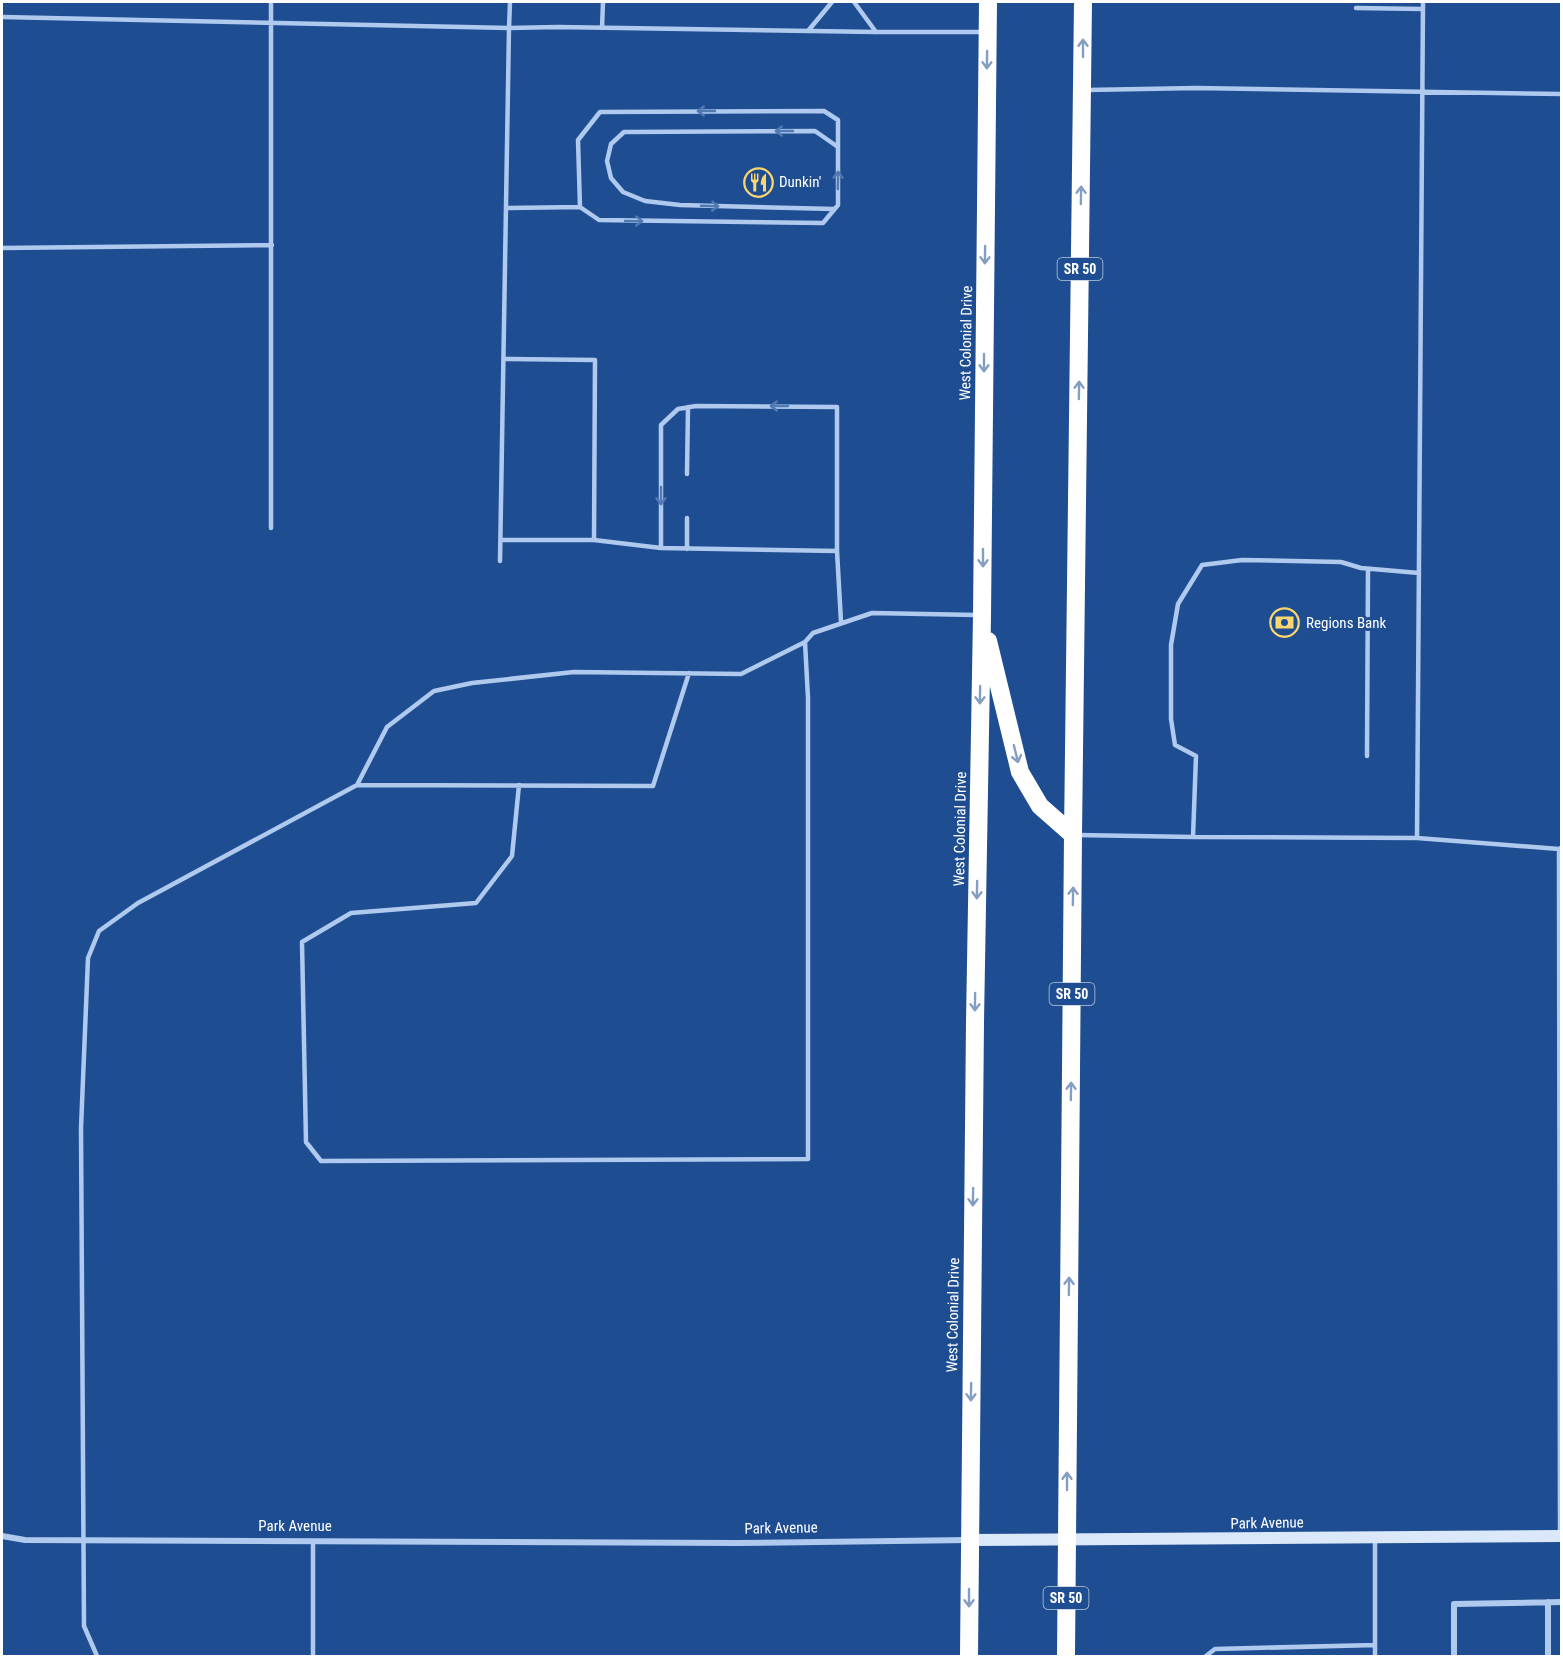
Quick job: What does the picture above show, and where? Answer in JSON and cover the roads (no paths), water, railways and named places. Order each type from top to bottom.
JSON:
[{"type":"highway","name":"West Colonial Drive","points":[[969,1656],[988,2]]},
{"type":"highway","name":"SR 50","points":[[1066,1656],[1083,2]]},
{"type":"highway","points":[[982,616],[1020,772],[1040,806],[1073,835]]},
{"type":"street","name":"Park Avenue","points":[[2,1536],[25,1540],[737,1543],[1561,1536]]},
{"type":"street","points":[[1548,1602],[1548,1656]]},
{"type":"street","points":[[1454,1656],[1454,1604],[1562,1602]]},
{"type":"lane","points":[[271,2],[272,528]]},
{"type":"lane","points":[[500,561],[510,2]]},
{"type":"lane","points":[[603,2],[603,28]]},
{"type":"lane","points":[[808,31],[832,2]]},
{"type":"lane","points":[[854,2],[876,32]]},
{"type":"lane","points":[[1417,838],[1424,2]]},
{"type":"lane","points":[[1356,8],[1424,9]]},
{"type":"lane","points":[[2,17],[509,28],[987,32]]},
{"type":"lane","points":[[1083,90],[1196,88],[1562,94]]},
{"type":"lane","points":[[507,208],[580,207],[599,220],[823,223],[838,205],[838,120],[824,111],[600,112],[578,140],[580,207]]},
{"type":"lane","points":[[834,208],[691,206],[645,201],[623,192],[611,178],[607,161],[611,144],[624,132],[815,131],[838,147]]},
{"type":"lane","points":[[2,248],[272,245]]},
{"type":"lane","points":[[504,359],[595,360],[594,540]]},
{"type":"lane","points":[[661,548],[661,426],[678,409],[696,406],[837,407],[837,551],[841,622]]},
{"type":"lane","points":[[687,474],[688,407]]},
{"type":"lane","points":[[687,518],[687,549]]},
{"type":"lane","points":[[501,540],[594,540],[661,548],[837,551]]},
{"type":"lane","points":[[1193,837],[1196,756],[1175,745],[1171,719],[1171,645],[1178,604],[1202,565],[1242,560],[1341,562],[1368,569],[1419,573]]},
{"type":"lane","points":[[1367,756],[1368,569]]},
{"type":"lane","points":[[357,785],[387,727],[434,691],[472,683],[574,672],[741,674],[805,642],[813,633],[872,613],[982,616]]},
{"type":"lane","points":[[519,785],[512,856],[476,903],[351,913],[302,942],[306,1142],[321,1161],[808,1159],[808,698],[805,642]]},
{"type":"lane","points":[[96,1656],[84,1626],[81,1128],[88,958],[99,931],[138,903],[357,785],[653,786],[689,673]]},
{"type":"lane","points":[[1073,835],[1417,838],[1560,848],[1561,1536]]},
{"type":"lane","points":[[1375,1656],[1376,1537]]},
{"type":"lane","points":[[312,1541],[313,1656]]},
{"type":"lane","points":[[1206,1656],[1215,1649],[1375,1645]]},
{"type":"place","name":"Dunkin'","points":[[758,182]]},
{"type":"place","name":"Regions Bank","points":[[1285,623]]}]
